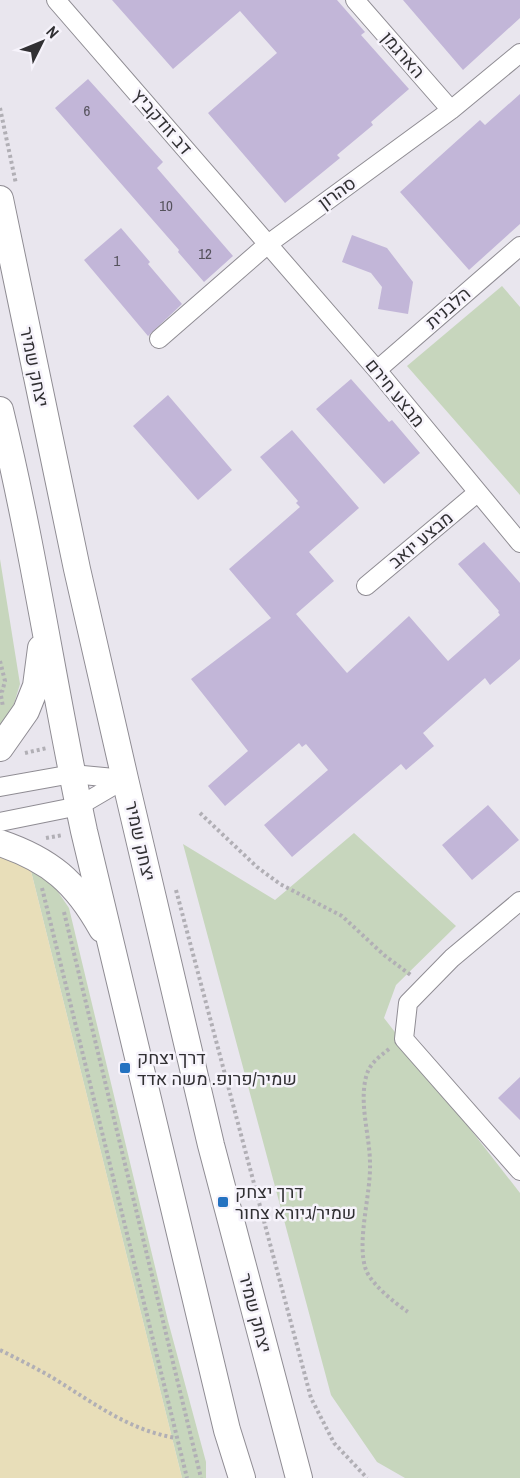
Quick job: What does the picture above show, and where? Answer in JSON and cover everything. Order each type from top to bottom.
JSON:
[{"type":"main road","name":"יצחק שמיר","points":[[9,194],[74,558],[211,1145],[299,1478]]},
{"type":"main road","points":[[0,410],[12,458],[79,806],[227,1430],[242,1478]]},
{"type":"main road","points":[[7,739],[26,711],[36,686],[45,624]]},
{"type":"main road","points":[[0,843],[25,852],[48,865],[70,883],[88,906],[113,950]]},
{"type":"main road","points":[[282,1420],[317,1478]]},
{"type":"main road","points":[[223,1478],[227,1430]]},
{"type":"street","name":"דב זודקביץ","points":[[56,0],[268,244]]},
{"type":"street","name":"הארגמן","points":[[356,0],[451,110]]},
{"type":"street","name":"סהרון","points":[[159,339],[268,244],[451,110],[520,53]]},
{"type":"street","name":"מבצע חירם","points":[[268,244],[377,370],[520,543]]},
{"type":"street","name":"הלבנית","points":[[377,370],[520,246]]},
{"type":"street","name":"מבצע יואב","points":[[366,586],[477,493]]},
{"type":"street","points":[[0,787],[72,774],[125,779]]},
{"type":"street","points":[[0,822],[79,806],[125,779]]},
{"type":"street","points":[[520,901],[452,958],[408,1004],[404,1039],[520,1171]]},
{"type":"path","points":[[0,108],[9,194]]},
{"type":"path","points":[[0,661],[5,681],[0,693],[7,739],[23,746],[33,780]]},
{"type":"path","points":[[200,813],[257,867],[280,884],[342,916],[384,955],[426,984]]},
{"type":"path","points":[[41,814],[48,865]]},
{"type":"path","points":[[61,835],[48,865],[39,877],[187,1478]]},
{"type":"path","points":[[174,881],[311,1398],[334,1443],[364,1477]]},
{"type":"path","points":[[62,904],[201,1478]]},
{"type":"path","points":[[404,1039],[371,1065],[366,1075],[364,1094],[370,1165],[363,1241],[366,1270],[386,1296],[408,1312]]},
{"type":"path","points":[[0,1350],[52,1377],[109,1413],[142,1430],[177,1438]]},
{"type":"green space","points":[[502,286],[520,307],[520,495],[407,366]]},
{"type":"green space","points":[[0,559],[20,684],[10,717],[0,728]]},
{"type":"green space","points":[[354,833],[456,926],[396,985],[384,1018],[520,1193],[520,1478],[405,1478],[377,1462],[331,1395],[183,844],[275,900]]},
{"type":"green space","points":[[30,867],[52,883],[69,908],[168,1321],[206,1462],[206,1478],[182,1478]]},
{"type":"sand","points":[[0,856],[30,867],[182,1478],[0,1478]]},
{"type":"building","points":[[112,0],[337,0],[365,32],[361,35],[409,89],[371,122],[373,125],[337,155],[340,158],[285,203],[208,113],[277,53],[240,11],[173,69]]},
{"type":"building","points":[[403,0],[520,0],[520,18],[463,70]]},
{"type":"building","points":[[88,79],[163,162],[157,168],[233,256],[204,282],[178,252],[179,250],[55,108]]},
{"type":"building","points":[[520,94],[520,224],[469,270],[400,192],[480,120],[485,125]]},
{"type":"building","points":[[121,228],[182,304],[148,336],[84,260]]},
{"type":"building","points":[[352,235],[387,248],[413,282],[408,314],[378,309],[382,287],[371,273],[342,262]]},
{"type":"building","points":[[351,379],[389,422],[392,420],[420,453],[384,484],[316,409]]},
{"type":"building","points":[[168,395],[232,470],[198,500],[133,426]]},
{"type":"building","points":[[292,430],[359,508],[309,552],[334,581],[296,614],[347,673],[409,616],[448,661],[500,615],[458,564],[484,542],[520,583],[520,659],[490,685],[485,678],[423,733],[434,746],[406,770],[401,764],[292,857],[264,825],[328,770],[306,744],[302,747],[299,743],[225,806],[208,786],[248,751],[191,679],[271,618],[229,569],[300,507],[296,503],[298,501],[260,457]]},
{"type":"building","points":[[488,805],[519,840],[472,880],[442,845]]},
{"type":"building","points":[[520,1077],[520,1120],[498,1098]]},
{"type":"place","name":"דרך יצחק שמיר/פרופ. משה אדד","points":[[125,1068]]},
{"type":"place","name":"דרך יצחק שמיר/גיורא צחור","points":[[223,1202]]}]
